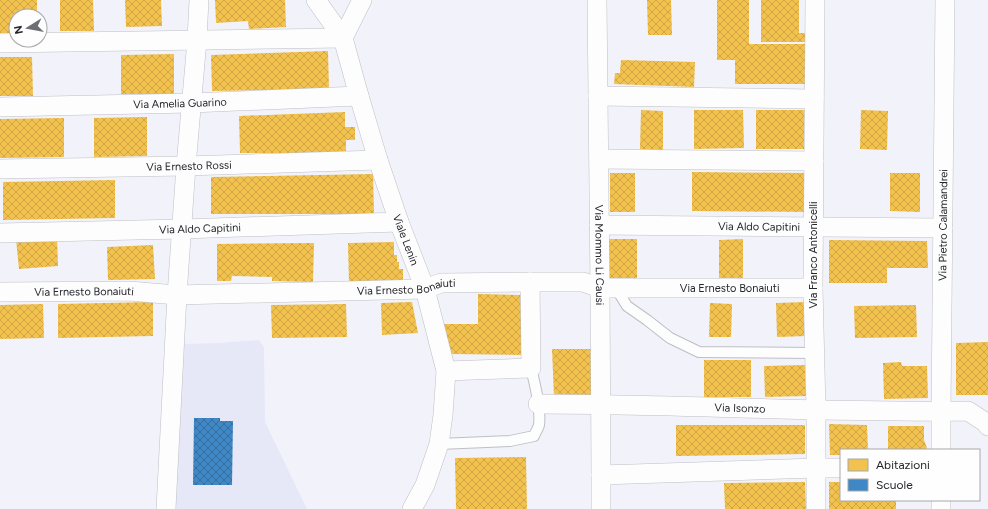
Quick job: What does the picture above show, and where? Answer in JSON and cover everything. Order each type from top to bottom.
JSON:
[{"type":"street","points":[[166,509],[177,295],[199,0]]},
{"type":"street","name":"Viale Lenin","points":[[316,0],[343,38],[378,160],[425,289],[446,370],[440,444],[425,485],[412,509]]},
{"type":"street","points":[[0,43],[343,38],[362,0]]},
{"type":"street","name":"Via Mommo Li Causi","points":[[597,0],[600,225],[608,288],[600,404],[600,475],[602,509]]},
{"type":"street","name":"Via Franco Antonicelli","points":[[815,0],[813,288],[816,409],[816,509]]},
{"type":"street","name":"Via Pietro Calamandrei","points":[[941,449],[945,0]]},
{"type":"street","name":"Via Amelia Guarino","points":[[0,107],[191,103],[359,96]]},
{"type":"street","points":[[598,96],[814,98]]},
{"type":"street","points":[[599,159],[814,161]]},
{"type":"street","name":"Via Ernesto Rossi","points":[[0,170],[378,160]]},
{"type":"street","name":"Via Aldo Capitini","points":[[0,233],[400,222]]},
{"type":"street","name":"Via Aldo Capitini","points":[[600,225],[943,228]]},
{"type":"street","points":[[446,370],[532,368],[530,282]]},
{"type":"street","name":"Via Ernesto Bonaiuti","points":[[0,292],[129,291],[177,295],[425,289],[441,283],[530,282],[583,282],[608,288],[813,288]]},
{"type":"street","name":"Via Isonzo","points":[[538,404],[968,411],[987,422]]},
{"type":"street","points":[[600,475],[840,468]]},
{"type":"lane","points":[[608,288],[627,306],[670,338],[699,352],[814,352]]},
{"type":"lane","points":[[440,444],[510,441],[534,436],[539,426],[536,387],[532,368]]},
{"type":"shaded area","points":[[259,340],[264,347],[265,422],[307,509],[173,509],[181,344]]},
{"type":"building: Abitazioni","points":[[0,0],[37,0],[37,8],[8,8],[8,33],[0,33]]},
{"type":"building: Abitazioni","points":[[60,0],[93,0],[94,31],[60,31]]},
{"type":"building: Abitazioni","points":[[125,0],[161,0],[162,26],[126,27]]},
{"type":"building: Abitazioni","points":[[215,0],[285,0],[286,27],[249,29],[248,21],[216,23]]},
{"type":"building: Abitazioni","points":[[647,0],[671,0],[672,35],[648,35]]},
{"type":"building: Abitazioni","points":[[717,0],[749,0],[749,44],[808,44],[808,84],[735,84],[735,60],[717,60]]},
{"type":"building: Abitazioni","points":[[761,0],[799,0],[799,33],[806,33],[806,42],[761,42]]},
{"type":"building: Abitazioni","points":[[328,51],[329,89],[212,91],[211,55]]},
{"type":"building: Abitazioni","points":[[174,54],[174,94],[121,94],[121,55]]},
{"type":"building: Abitazioni","points":[[0,57],[32,57],[33,96],[0,96]]},
{"type":"building: Abitazioni","points":[[621,60],[695,62],[694,87],[614,84],[615,73],[620,73]]},
{"type":"building: Abitazioni","points":[[641,110],[663,111],[663,150],[640,149]]},
{"type":"building: Abitazioni","points":[[694,110],[743,110],[744,148],[694,149]]},
{"type":"building: Abitazioni","points":[[756,110],[808,110],[808,149],[756,149]]},
{"type":"building: Abitazioni","points":[[861,110],[888,111],[887,150],[860,149]]},
{"type":"building: Abitazioni","points":[[345,112],[345,127],[355,127],[355,140],[346,140],[346,153],[240,153],[239,116]]},
{"type":"building: Abitazioni","points":[[147,117],[147,156],[94,157],[94,118]]},
{"type":"building: Abitazioni","points":[[64,118],[64,157],[0,158],[0,119]]},
{"type":"building: Abitazioni","points":[[692,172],[807,173],[807,212],[692,211]]},
{"type":"building: Abitazioni","points":[[610,173],[635,173],[635,212],[610,212]]},
{"type":"building: Abitazioni","points":[[890,173],[920,173],[920,212],[890,211]]},
{"type":"building: Abitazioni","points":[[373,174],[374,214],[211,214],[211,177]]},
{"type":"building: Abitazioni","points":[[115,180],[115,218],[3,220],[3,182]]},
{"type":"building: Abitazioni","points":[[57,236],[58,266],[19,269],[16,239]]},
{"type":"building: Abitazioni","points":[[607,239],[637,239],[637,279],[607,278]]},
{"type":"building: Abitazioni","points":[[743,239],[743,279],[719,279],[719,240]]},
{"type":"building: Abitazioni","points":[[829,240],[927,241],[928,268],[887,268],[887,283],[829,283]]},
{"type":"building: Abitazioni","points":[[394,242],[394,255],[397,255],[399,269],[403,269],[403,281],[349,283],[348,243]]},
{"type":"building: Abitazioni","points":[[314,243],[313,282],[272,281],[272,277],[232,276],[231,281],[217,281],[217,244]]},
{"type":"building: Abitazioni","points":[[153,245],[155,279],[108,280],[107,247]]},
{"type":"building: Abitazioni","points":[[478,294],[523,295],[522,355],[451,354],[444,324],[478,324]]},
{"type":"building: Abitazioni","points":[[153,302],[153,336],[58,338],[58,304]]},
{"type":"building: Abitazioni","points":[[412,302],[418,333],[382,335],[381,303]]},
{"type":"building: Abitazioni","points":[[806,302],[807,336],[777,337],[776,303]]},
{"type":"building: Abitazioni","points":[[710,303],[732,304],[731,337],[709,337]]},
{"type":"building: Abitazioni","points":[[43,304],[44,338],[0,339],[0,305]]},
{"type":"building: Abitazioni","points":[[346,304],[347,337],[272,338],[271,305]]},
{"type":"building: Abitazioni","points":[[916,305],[917,337],[855,338],[854,306]]},
{"type":"building: Abitazioni","points":[[988,342],[988,395],[956,395],[956,343]]},
{"type":"building: Abitazioni","points":[[552,349],[591,349],[592,396],[554,397]]},
{"type":"building: Abitazioni","points":[[704,360],[751,360],[751,397],[704,397]]},
{"type":"building: Abitazioni","points":[[901,362],[902,366],[927,366],[928,398],[884,399],[883,363]]},
{"type":"building: Abitazioni","points":[[805,365],[806,396],[765,397],[764,366]]},
{"type":"building: Abitazioni","points":[[829,424],[867,425],[868,449],[840,449],[840,455],[830,455]]},
{"type":"building: Abitazioni","points":[[676,425],[805,425],[805,454],[676,456]]},
{"type":"building: Abitazioni","points":[[888,426],[924,426],[924,440],[926,449],[888,449]]},
{"type":"building: Abitazioni","points":[[526,457],[527,509],[456,509],[455,458]]},
{"type":"building: Abitazioni","points":[[805,482],[806,509],[725,509],[724,483]]},
{"type":"building: Abitazioni","points":[[829,482],[840,482],[840,501],[896,501],[896,509],[829,509]]},
{"type":"building: Scuole","points":[[194,418],[220,418],[220,421],[233,421],[232,485],[193,485]]}]
